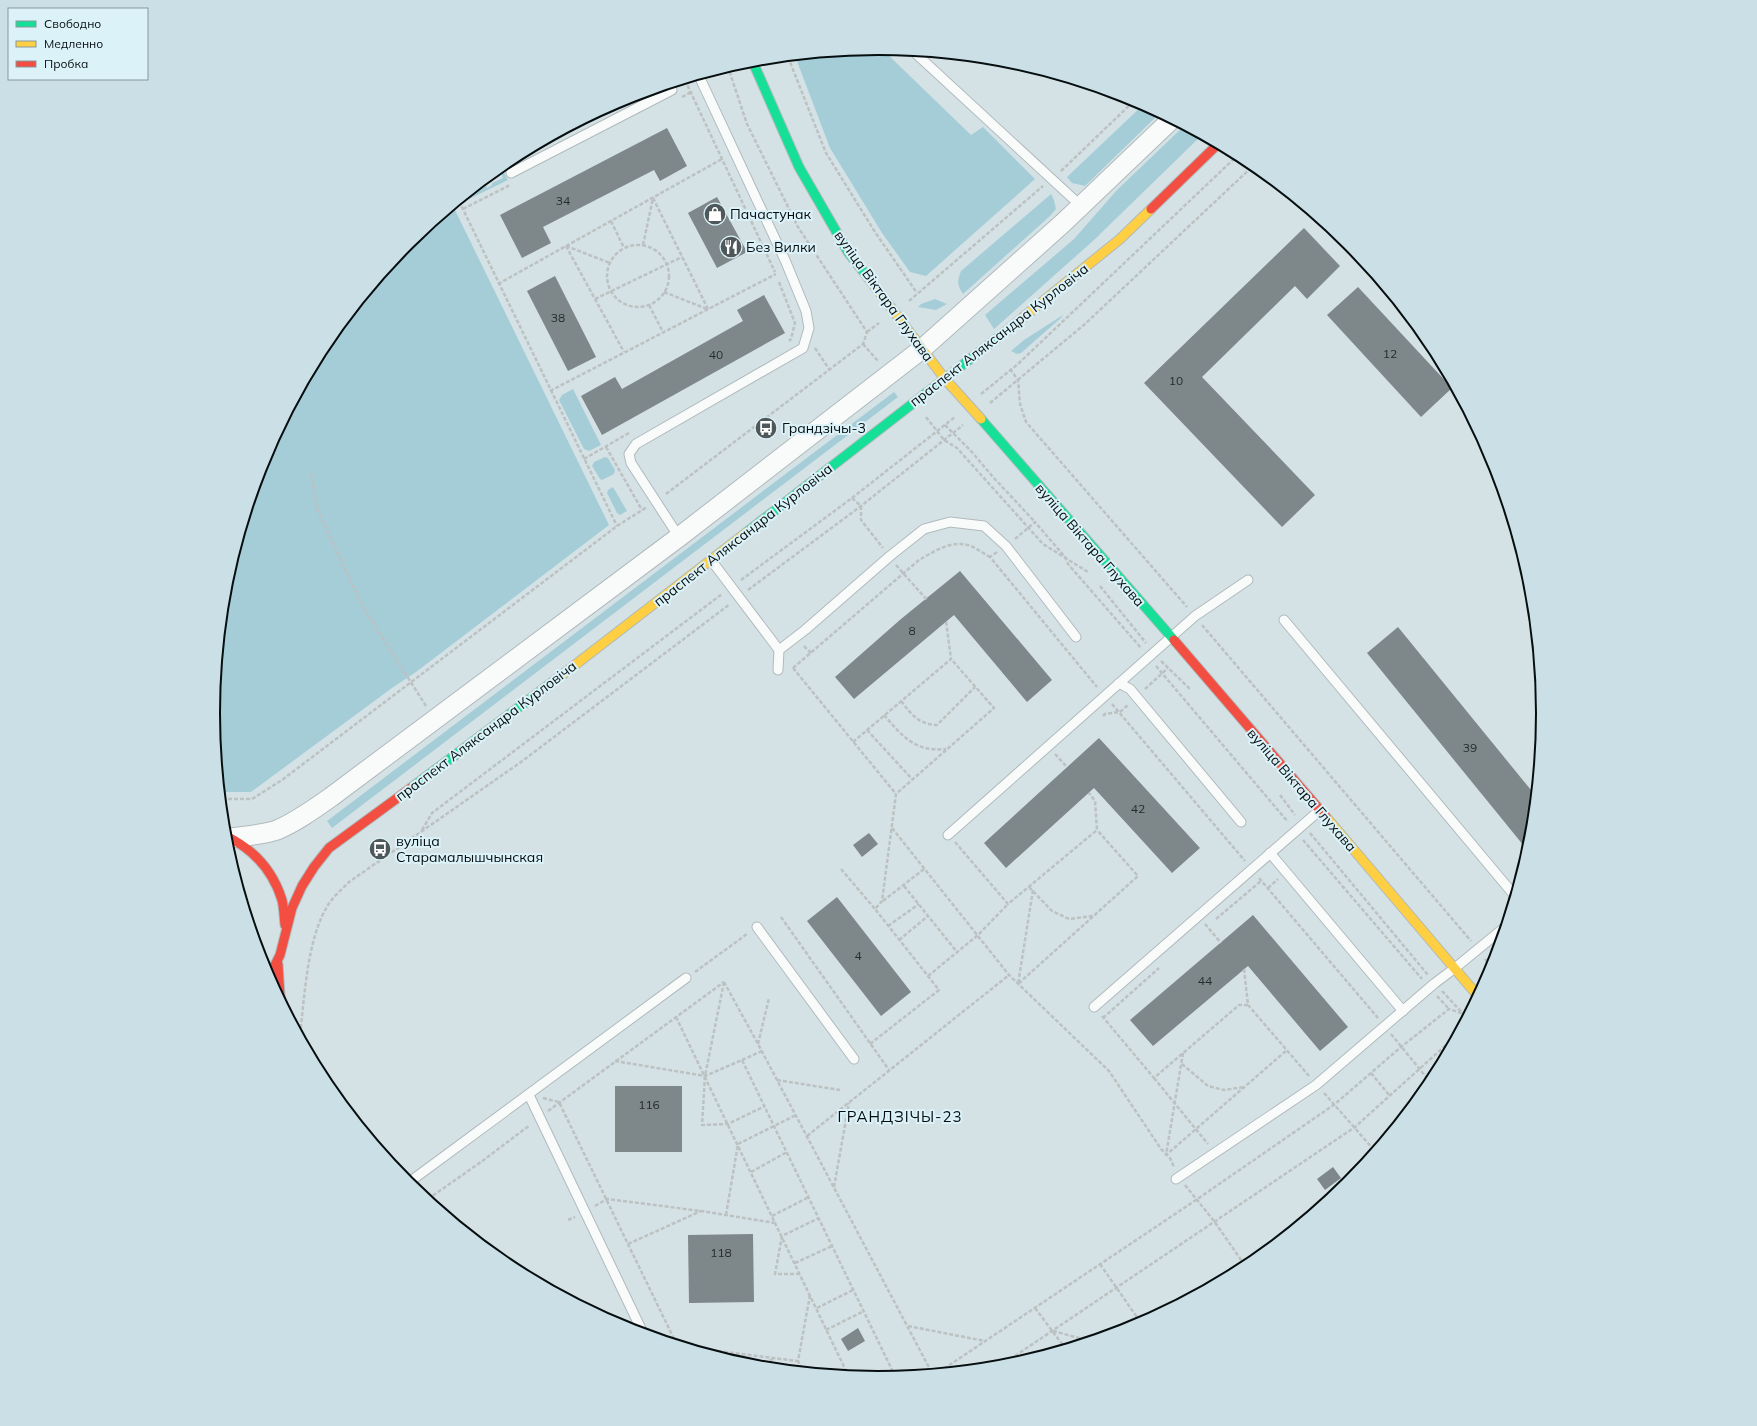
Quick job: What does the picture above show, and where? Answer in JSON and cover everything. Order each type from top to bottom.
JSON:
[{"type":"street","name":"вуліца Віктара Глухава","points":[[755,67],[799,167],[848,252],[922,349],[945,378],[1172,637],[1474,992]]},
{"type":"street","points":[[232,837],[251,836],[276,830],[304,815],[331,797],[679,537],[922,349],[1080,206],[1169,123]]},
{"type":"street","name":"праспект Аляксандра Курловіча","points":[[285,932],[294,901],[304,880],[318,860],[329,848],[545,688],[945,378],[1120,239],[1215,147]]},
{"type":"street","points":[[233,840],[257,857],[271,875],[282,901],[285,932],[282,950],[278,964],[274,971]]},
{"type":"street","points":[[278,964],[279,984]]},
{"type":"lane","points":[[918,56],[1080,206]]},
{"type":"lane","points":[[679,537],[631,464],[629,454],[636,444],[803,348],[809,328],[806,311],[784,260],[701,79]]},
{"type":"lane","points":[[511,173],[672,90],[672,88]]},
{"type":"lane","points":[[779,650],[806,630],[924,528],[950,522],[984,526],[1006,546],[1076,637]]},
{"type":"lane","points":[[711,560],[779,650],[778,670]]},
{"type":"lane","points":[[948,835],[1195,616],[1248,580]]},
{"type":"lane","points":[[1284,620],[1511,892]]},
{"type":"lane","points":[[1119,683],[1130,689],[1241,822]]},
{"type":"lane","points":[[1094,1007],[1320,810]]},
{"type":"lane","points":[[1270,854],[1403,1011]]},
{"type":"lane","points":[[757,927],[854,1059]]},
{"type":"lane","points":[[1177,1178],[1316,1085],[1435,983],[1499,932]]},
{"type":"lane","points":[[414,1179],[686,978]]},
{"type":"lane","points":[[529,1095],[639,1326]]},
{"type":"path","points":[[790,62],[826,154],[875,232],[917,293]]},
{"type":"path","points":[[730,72],[747,124],[798,227],[867,332]]},
{"type":"path","points":[[687,84],[776,274],[795,323],[791,339],[784,343]]},
{"type":"path","points":[[905,304],[1052,179],[1130,105]]},
{"type":"path","points":[[498,284],[722,159]]},
{"type":"path","points":[[1233,159],[1024,359],[1010,369],[1018,380],[1020,404],[1026,422],[1195,616],[1487,962]]},
{"type":"path","points":[[1018,380],[1085,324],[1249,170]]},
{"type":"path","points":[[644,245],[653,198]]},
{"type":"path","points":[[653,198],[708,309]]},
{"type":"path","points":[[461,205],[550,391],[617,526]]},
{"type":"path","points":[[610,221],[624,248]]},
{"type":"path","points":[[634,245],[644,245],[661,255],[666,265],[669,273],[668,283],[664,292],[657,300],[649,305],[638,307],[628,305],[619,300],[611,291],[607,273],[610,263],[616,254],[624,248],[634,245]]},
{"type":"path","points":[[566,246],[610,263]]},
{"type":"path","points":[[566,246],[624,352]]},
{"type":"path","points":[[595,299],[682,257]]},
{"type":"path","points":[[550,391],[776,274]]},
{"type":"path","points":[[664,292],[708,309]]},
{"type":"path","points":[[649,305],[663,332]]},
{"type":"path","points":[[226,799],[252,799],[282,780],[617,526],[655,502],[863,344],[867,332],[885,319]]},
{"type":"path","points":[[945,425],[971,451],[1035,522]]},
{"type":"path","points":[[584,459],[633,431]]},
{"type":"path","points":[[421,832],[432,813],[731,587],[852,498],[936,432],[944,440],[957,448],[1043,544],[1089,572]]},
{"type":"path","points":[[301,1027],[311,951],[328,904],[349,882],[521,762],[861,506],[944,440]]},
{"type":"path","points":[[606,446],[642,510]]},
{"type":"path","points":[[311,473],[318,511],[363,607],[435,720]]},
{"type":"path","points":[[852,498],[861,506],[861,520],[927,600]]},
{"type":"path","points":[[896,794],[792,668],[919,560],[937,550],[955,543],[971,546],[990,557]]},
{"type":"path","points":[[1065,557],[1068,564],[1152,655],[1192,691]]},
{"type":"path","points":[[1098,584],[1152,655],[1162,673]]},
{"type":"path","points":[[882,901],[896,794],[994,708],[951,659],[946,621]]},
{"type":"path","points":[[853,742],[951,659]]},
{"type":"path","points":[[1083,672],[1105,696]]},
{"type":"path","points":[[901,700],[914,717],[926,724],[937,725],[975,687]]},
{"type":"path","points":[[1120,712],[1261,881],[1385,1026],[1427,1078]]},
{"type":"path","points":[[884,715],[900,734],[911,743],[935,750],[947,749]]},
{"type":"path","points":[[867,730],[912,779]]},
{"type":"path","points":[[1048,746],[1067,768]]},
{"type":"path","points":[[1276,790],[1303,825],[1435,983],[1464,1014]]},
{"type":"path","points":[[1018,984],[1138,876],[1096,830],[1095,801],[1089,793]]},
{"type":"path","points":[[892,828],[1009,975],[1109,1070],[1161,1149],[1170,1158],[1177,1178],[1214,1221],[1242,1261]]},
{"type":"path","points":[[928,976],[978,935],[1008,904],[1096,830]]},
{"type":"path","points":[[948,835],[1008,904]]},
{"type":"path","points":[[841,869],[939,990],[870,1044]]},
{"type":"path","points":[[874,909],[882,901],[904,886],[924,869]]},
{"type":"path","points":[[1201,931],[1261,881]]},
{"type":"path","points":[[904,886],[957,952]]},
{"type":"path","points":[[1029,887],[1052,911],[1069,919],[1094,916]]},
{"type":"path","points":[[1018,984],[1032,890]]},
{"type":"path","points":[[888,926],[919,904]]},
{"type":"path","points":[[899,940],[928,916]]},
{"type":"path","points":[[1198,916],[1221,943]]},
{"type":"path","points":[[781,917],[889,1070]]},
{"type":"path","points":[[686,978],[757,927]]},
{"type":"path","points":[[1103,1018],[1161,967]]},
{"type":"path","points":[[1244,969],[1248,1006],[1372,1148]]},
{"type":"path","points":[[807,1136],[1009,975]]},
{"type":"path","points":[[432,1196],[482,1162],[615,1061],[724,982]]},
{"type":"path","points":[[724,982],[930,1369]]},
{"type":"path","points":[[724,982],[705,1076],[702,1125],[728,1124],[765,1106]]},
{"type":"path","points":[[758,1044],[769,998]]},
{"type":"path","points":[[1154,1078],[1239,1005],[1248,1006]]},
{"type":"path","points":[[1094,1007],[1176,1104],[1215,1153]]},
{"type":"path","points":[[946,1367],[1196,1200],[1335,1104],[1401,1047],[1449,1009],[1464,1014]]},
{"type":"path","points":[[676,1017],[846,1370]]},
{"type":"path","points":[[1014,1357],[1354,1127],[1446,1046]]},
{"type":"path","points":[[1166,1155],[1287,1050]]},
{"type":"path","points":[[615,1061],[705,1076],[762,1051]]},
{"type":"path","points":[[1166,1155],[1176,1104],[1183,1053]]},
{"type":"path","points":[[742,1060],[892,1371]]},
{"type":"path","points":[[1182,1064],[1208,1086],[1224,1090],[1245,1087]]},
{"type":"path","points":[[1371,1073],[1390,1096]]},
{"type":"path","points":[[777,1080],[840,1090]]},
{"type":"path","points":[[560,1102],[674,1338]]},
{"type":"path","points":[[834,1188],[849,1103]]},
{"type":"path","points":[[738,1144],[796,1115]]},
{"type":"path","points":[[726,1216],[738,1144]]},
{"type":"path","points":[[751,1172],[787,1152]]},
{"type":"path","points":[[772,1216],[809,1197]]},
{"type":"path","points":[[568,1220],[607,1199],[701,1211],[775,1223]]},
{"type":"path","points":[[628,1244],[701,1211]]},
{"type":"path","points":[[782,1236],[819,1218]]},
{"type":"path","points":[[782,1236],[775,1274],[800,1274]]},
{"type":"path","points":[[795,1263],[832,1246]]},
{"type":"path","points":[[1100,1264],[1137,1318]]},
{"type":"path","points":[[817,1308],[853,1290]]},
{"type":"path","points":[[801,1366],[798,1361],[810,1294]]},
{"type":"path","points":[[1035,1308],[1063,1345]]},
{"type":"path","points":[[826,1330],[864,1311]]},
{"type":"path","points":[[908,1326],[985,1341]]},
{"type":"path","points":[[1053,1330],[1083,1338]]},
{"type":"path","points":[[721,1352],[798,1361]]},
{"type":"path","points":[[769,1361],[773,1359]]},
{"type":"shaded area","points":[[888,55],[971,135],[983,127],[1035,179],[926,276],[910,272],[882,233],[830,148],[797,61],[835,56]]},
{"type":"shaded area","points":[[1139,109],[1156,117],[1085,186],[1072,183],[1067,177]]},
{"type":"shaded area","points":[[1181,129],[1199,138],[1094,240],[994,329],[985,315],[1074,239],[1117,190]]},
{"type":"shaded area","points":[[504,172],[508,180],[468,199],[486,185],[487,188],[492,185],[492,183],[503,178],[501,174]]},
{"type":"shaded area","points":[[1051,194],[1056,209],[1050,216],[963,294],[958,283],[961,271]]},
{"type":"shaded area","points":[[455,210],[609,525],[416,672],[251,792],[225,792],[220,713],[226,627],[233,585],[255,501],[288,422],[331,347],[356,312],[384,279],[413,248]]},
{"type":"shaded area","points":[[935,299],[947,304],[936,310],[918,307],[921,304]]},
{"type":"shaded area","points":[[1063,315],[1021,353],[1017,354],[1011,351],[1024,340]]},
{"type":"shaded area","points":[[573,389],[601,445],[589,451],[584,449],[559,400],[562,395]]},
{"type":"shaded area","points":[[894,392],[898,397],[332,828],[327,821]]},
{"type":"shaded area","points":[[605,457],[608,458],[615,470],[614,474],[602,480],[592,466],[594,462]]},
{"type":"shaded area","points":[[613,487],[627,511],[620,515],[617,513],[607,493],[608,490]]},
{"type":"building","points":[[667,128],[687,166],[660,181],[654,170],[543,227],[551,243],[522,258],[500,215]]},
{"type":"building","points":[[717,197],[747,252],[717,268],[688,213]]},
{"type":"building","points":[[1304,228],[1340,266],[1307,299],[1295,286],[1202,377],[1315,495],[1282,527],[1144,383]]},
{"type":"building","points":[[555,276],[596,357],[568,371],[527,291]]},
{"type":"building","points":[[1358,287],[1448,383],[1451,389],[1421,417],[1327,315]]},
{"type":"building","points":[[764,295],[785,333],[602,435],[581,396],[615,377],[622,389],[743,321],[737,310]]},
{"type":"building","points":[[960,571],[1052,680],[1027,702],[954,615],[854,699],[835,677],[901,619]]},
{"type":"building","points":[[1398,627],[1532,791],[1523,845],[1367,653]]},
{"type":"building","points":[[1099,738],[1200,848],[1172,873],[1094,788],[1006,868],[984,843]]},
{"type":"building","points":[[869,833],[878,844],[862,857],[853,845]]},
{"type":"building","points":[[837,897],[911,992],[881,1016],[807,921]]},
{"type":"building","points":[[1253,915],[1348,1027],[1320,1051],[1248,966],[1153,1046],[1130,1020]]},
{"type":"building","points":[[615,1086],[682,1086],[682,1152],[615,1152]]},
{"type":"building","points":[[1333,1167],[1341,1178],[1325,1190],[1317,1179]]},
{"type":"building","points":[[753,1234],[754,1302],[689,1303],[688,1235]]},
{"type":"building","points":[[858,1328],[865,1341],[848,1351],[841,1339]]},
{"type":"traffic: fast","points":[[755,67],[799,167],[848,252],[867,276]]},
{"type":"traffic: fast","points":[[747,532],[1005,332]]},
{"type":"traffic: fast","points":[[981,419],[1174,640]]},
{"type":"traffic: fast","points":[[411,788],[562,675]]},
{"type":"traffic: slow","points":[[1005,332],[1120,239],[1151,209]]},
{"type":"traffic: slow","points":[[867,276],[945,379],[981,419]]},
{"type":"traffic: slow","points":[[562,675],[747,532]]},
{"type":"traffic: slow","points":[[1326,817],[1474,992]]},
{"type":"traffic: jam","points":[[1151,209],[1215,147]]},
{"type":"traffic: jam","points":[[1174,640],[1326,817]]},
{"type":"traffic: jam","points":[[273,969],[280,955],[292,908],[302,886],[314,867],[329,848],[411,788]]},
{"type":"traffic: jam","points":[[233,839],[253,854],[267,870],[278,889],[282,900],[285,925]]},
{"type":"traffic: jam","points":[[278,964],[279,984]]},
{"type":"place","name":"Пачастунак","points":[[715,214]]},
{"type":"place","name":"Без Вилки","points":[[731,247]]},
{"type":"place","name":"Грандзічы-3","points":[[766,428]]},
{"type":"place","name":"вуліца Старамалышчынская","points":[[380,849]]},
{"type":"district","name":"ГРАНДЗІЧЫ-23","points":[[900,1116]]}]
